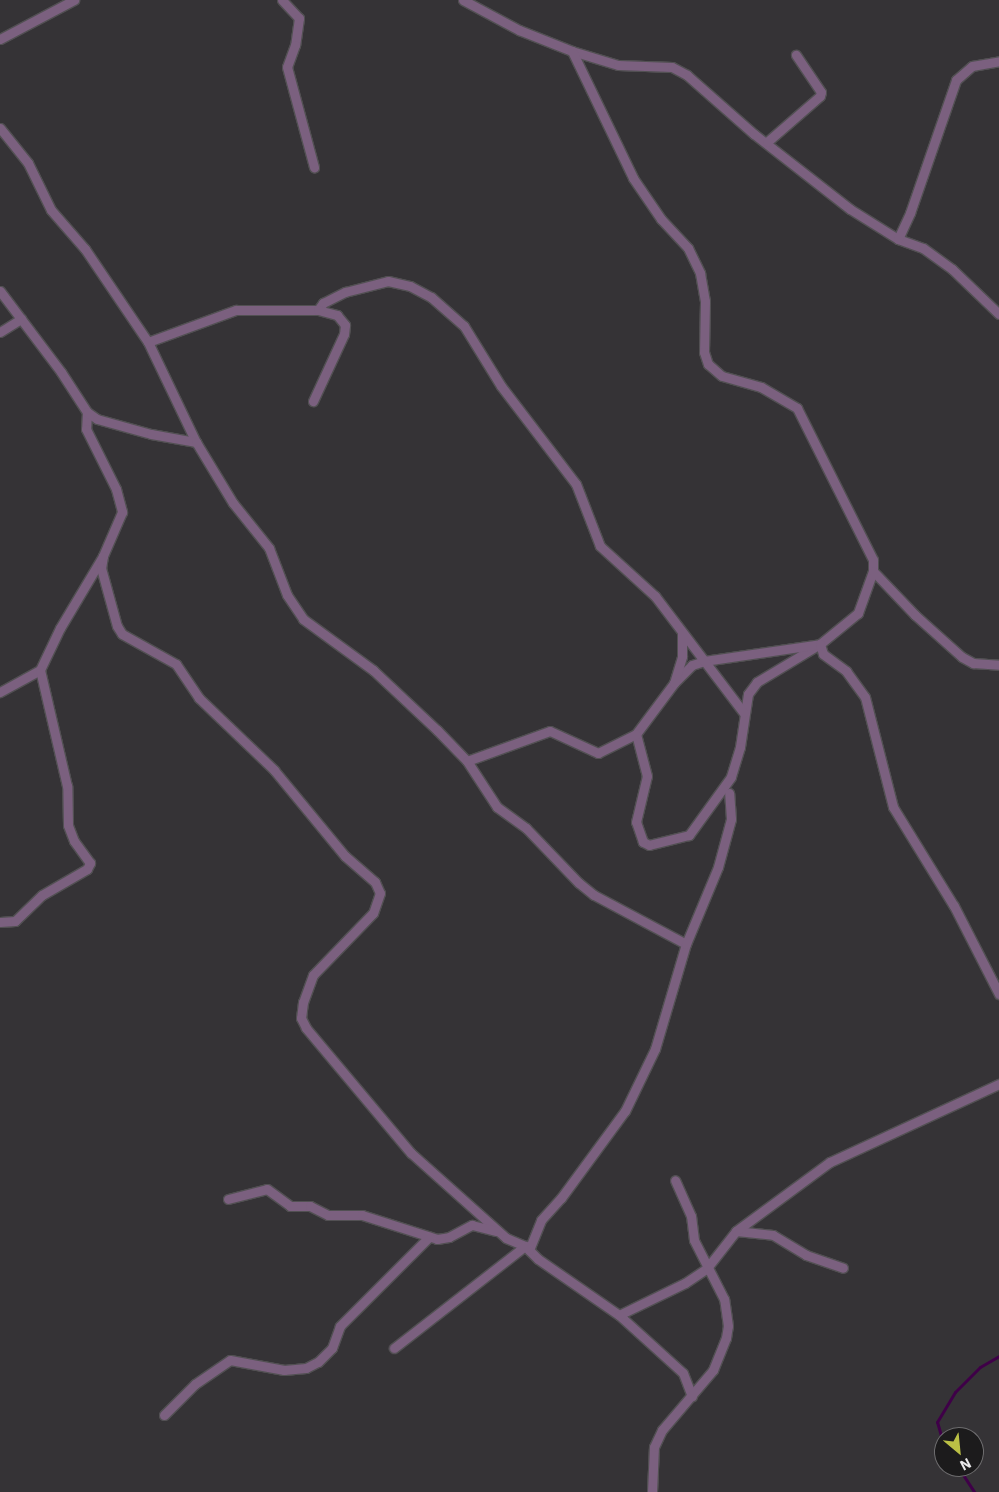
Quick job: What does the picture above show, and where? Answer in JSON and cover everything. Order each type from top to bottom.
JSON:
[{"type":"street","points":[[0,39],[74,0]]},
{"type":"street","points":[[282,0],[299,18],[295,45],[287,66],[314,167]]},
{"type":"street","points":[[463,0],[519,30],[572,51],[618,65],[672,67],[687,75],[754,134],[768,142],[850,209],[898,239],[923,248],[952,268],[999,314]]},
{"type":"street","points":[[572,51],[633,178],[661,219],[688,248],[700,273],[705,301],[704,352],[708,364],[722,376],[761,387],[797,408],[873,560],[873,571],[858,613],[820,644],[757,682],[748,694],[743,712],[740,747],[724,790],[689,835],[649,845],[637,831],[638,808],[647,776],[636,734]]},
{"type":"street","points":[[768,142],[820,96],[821,92],[796,55]]},
{"type":"street","points":[[898,239],[910,213],[956,80],[972,66],[999,61]]},
{"type":"street","points":[[0,128],[28,163],[51,210],[85,249],[148,342],[196,442],[233,503],[269,548],[287,595],[303,619],[373,670],[467,761],[497,807],[526,828],[579,883],[594,895],[686,944]]},
{"type":"street","points":[[318,310],[323,303],[345,292],[388,281],[410,286],[431,297],[464,326],[501,386],[576,484],[600,546],[654,596],[743,712]]},
{"type":"street","points":[[0,292],[87,412],[97,419],[151,434],[196,442]]},
{"type":"street","points":[[148,342],[236,310],[318,310],[337,315],[345,325],[344,334],[314,401]]},
{"type":"street","points":[[0,332],[21,319]]},
{"type":"street","points":[[0,692],[40,670],[60,628],[103,556],[122,512],[116,489],[86,429],[87,412]]},
{"type":"street","points":[[103,556],[101,568],[116,626],[122,634],[176,664],[200,698],[274,770],[345,856],[375,882],[380,893],[379,903],[353,936],[314,975],[303,1002],[301,1018],[347,1080],[378,1111],[411,1153],[500,1232],[516,1244],[527,1248],[619,1315],[683,1373],[692,1396]]},
{"type":"street","points":[[873,571],[915,615],[962,657],[973,663],[999,666]]},
{"type":"street","points":[[674,684],[682,656],[682,633]]},
{"type":"street","points":[[467,761],[550,731],[598,753],[636,734],[674,684],[692,665],[704,661],[820,644]]},
{"type":"street","points":[[820,644],[823,654],[846,671],[867,702],[893,807],[954,906],[999,994]]},
{"type":"street","points":[[0,922],[15,921],[42,895],[87,869],[90,863],[74,841],[68,825],[68,794],[40,670]]},
{"type":"street","points":[[394,1348],[527,1248],[541,1220],[561,1198],[625,1111],[655,1049],[686,944],[718,867],[731,819],[729,793]]},
{"type":"street","points":[[619,1315],[685,1284],[707,1268],[736,1231],[830,1162],[999,1084]]},
{"type":"street","points":[[652,1492],[654,1447],[662,1430],[713,1370],[726,1338],[724,1299],[694,1240],[691,1216],[675,1180]]},
{"type":"street","points":[[228,1199],[267,1189],[290,1206],[310,1206],[328,1215],[362,1215],[429,1237],[449,1237],[472,1225],[500,1232]]},
{"type":"street","points":[[736,1231],[773,1234],[806,1255],[843,1268]]},
{"type":"street","points":[[164,1415],[195,1384],[230,1360],[284,1370],[306,1368],[318,1362],[332,1348],[340,1326],[429,1237]]},
{"type":"waterway","points":[[938,1427],[937,1422],[955,1392],[980,1367],[999,1356]]},
{"type":"waterway","points":[[964,1477],[974,1492]]}]
